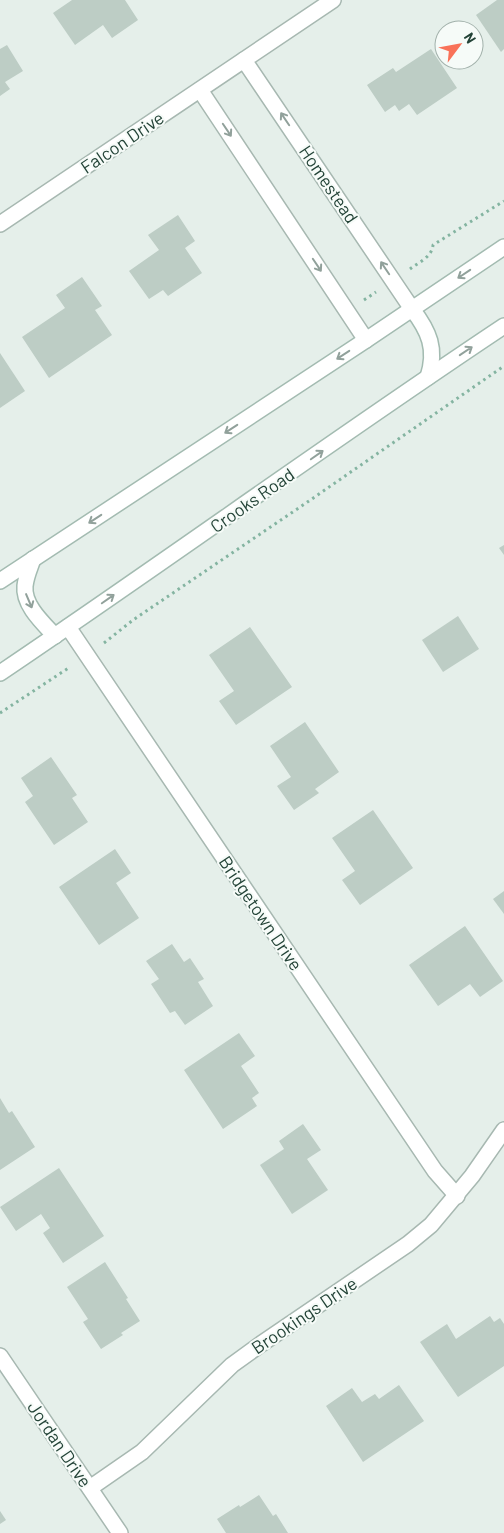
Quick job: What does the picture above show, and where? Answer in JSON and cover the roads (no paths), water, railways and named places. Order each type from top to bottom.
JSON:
[{"type":"street","name":"Falcon Drive","points":[[0,224],[333,0]]},
{"type":"street","name":"Homestead","points":[[244,60],[423,324],[429,336],[432,351],[432,365],[428,377]]},
{"type":"street","points":[[200,90],[366,340]]},
{"type":"street","points":[[0,581],[504,247]]},
{"type":"street","name":"Crooks Road","points":[[0,673],[504,326]]},
{"type":"street","points":[[33,559],[24,588],[29,602],[40,619],[55,636]]},
{"type":"street","name":"Bridgetown Drive","points":[[68,627],[435,1171],[457,1196]]},
{"type":"street","name":"Brookings Drive","points":[[90,1488],[142,1452],[232,1365],[408,1244],[431,1225],[457,1196],[504,1130]]},
{"type":"street","name":"Jordan Drive","points":[[0,1356],[120,1533]]}]
